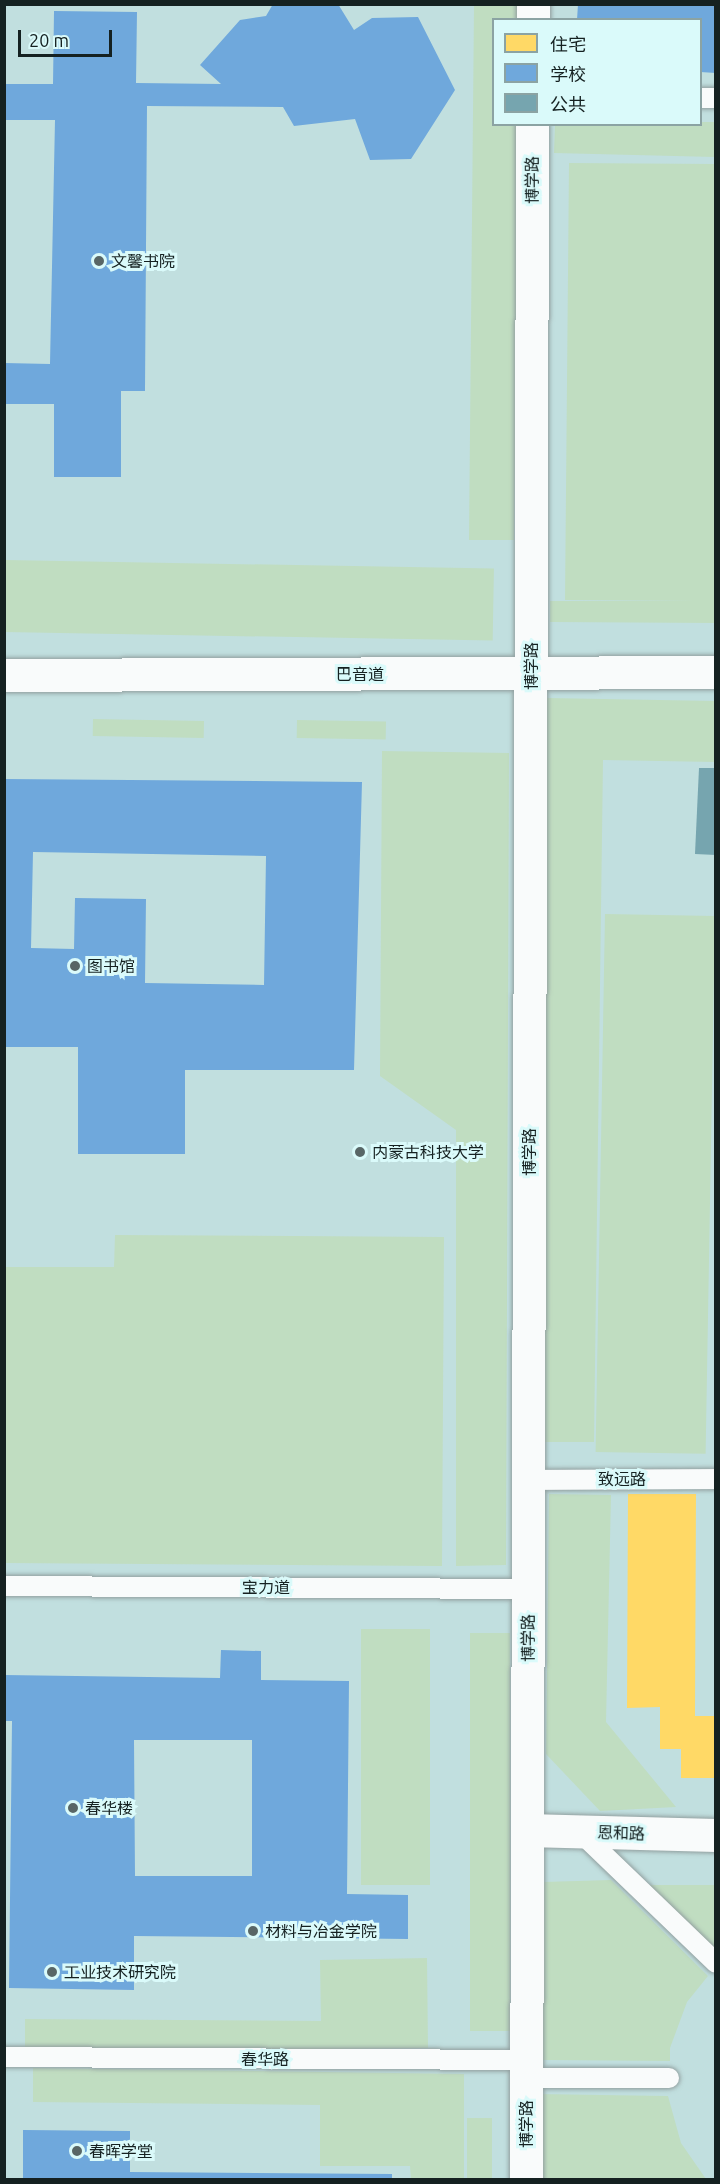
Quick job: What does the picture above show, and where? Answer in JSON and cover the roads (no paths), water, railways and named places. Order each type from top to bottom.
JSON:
[{"type":"street","name":"博学路","points":[[526,2180],[532,126]]},
{"type":"street","name":"巴音道","points":[[4,675],[716,672]]},
{"type":"street","name":"恩和路","points":[[527,1830],[716,1835]]},
{"type":"lane","name":"致远路","points":[[528,1480],[716,1479]]},
{"type":"lane","name":"宝力道","points":[[4,1586],[528,1588]]},
{"type":"lane","points":[[579,1831],[716,1962]]},
{"type":"lane","name":"春华路","points":[[4,2057],[526,2069],[669,2078]]},
{"type":"place","name":"文馨书院","points":[[99,261]]},
{"type":"place","name":"图书馆","points":[[75,966]]},
{"type":"place","name":"内蒙古科技大学","points":[[360,1152]]},
{"type":"place","name":"春华楼","points":[[73,1808]]},
{"type":"place","name":"材料与冶金学院","points":[[253,1931]]},
{"type":"place","name":"工业技术研究院","points":[[52,1972]]},
{"type":"place","name":"春晖学堂","points":[[77,2151]]}]
